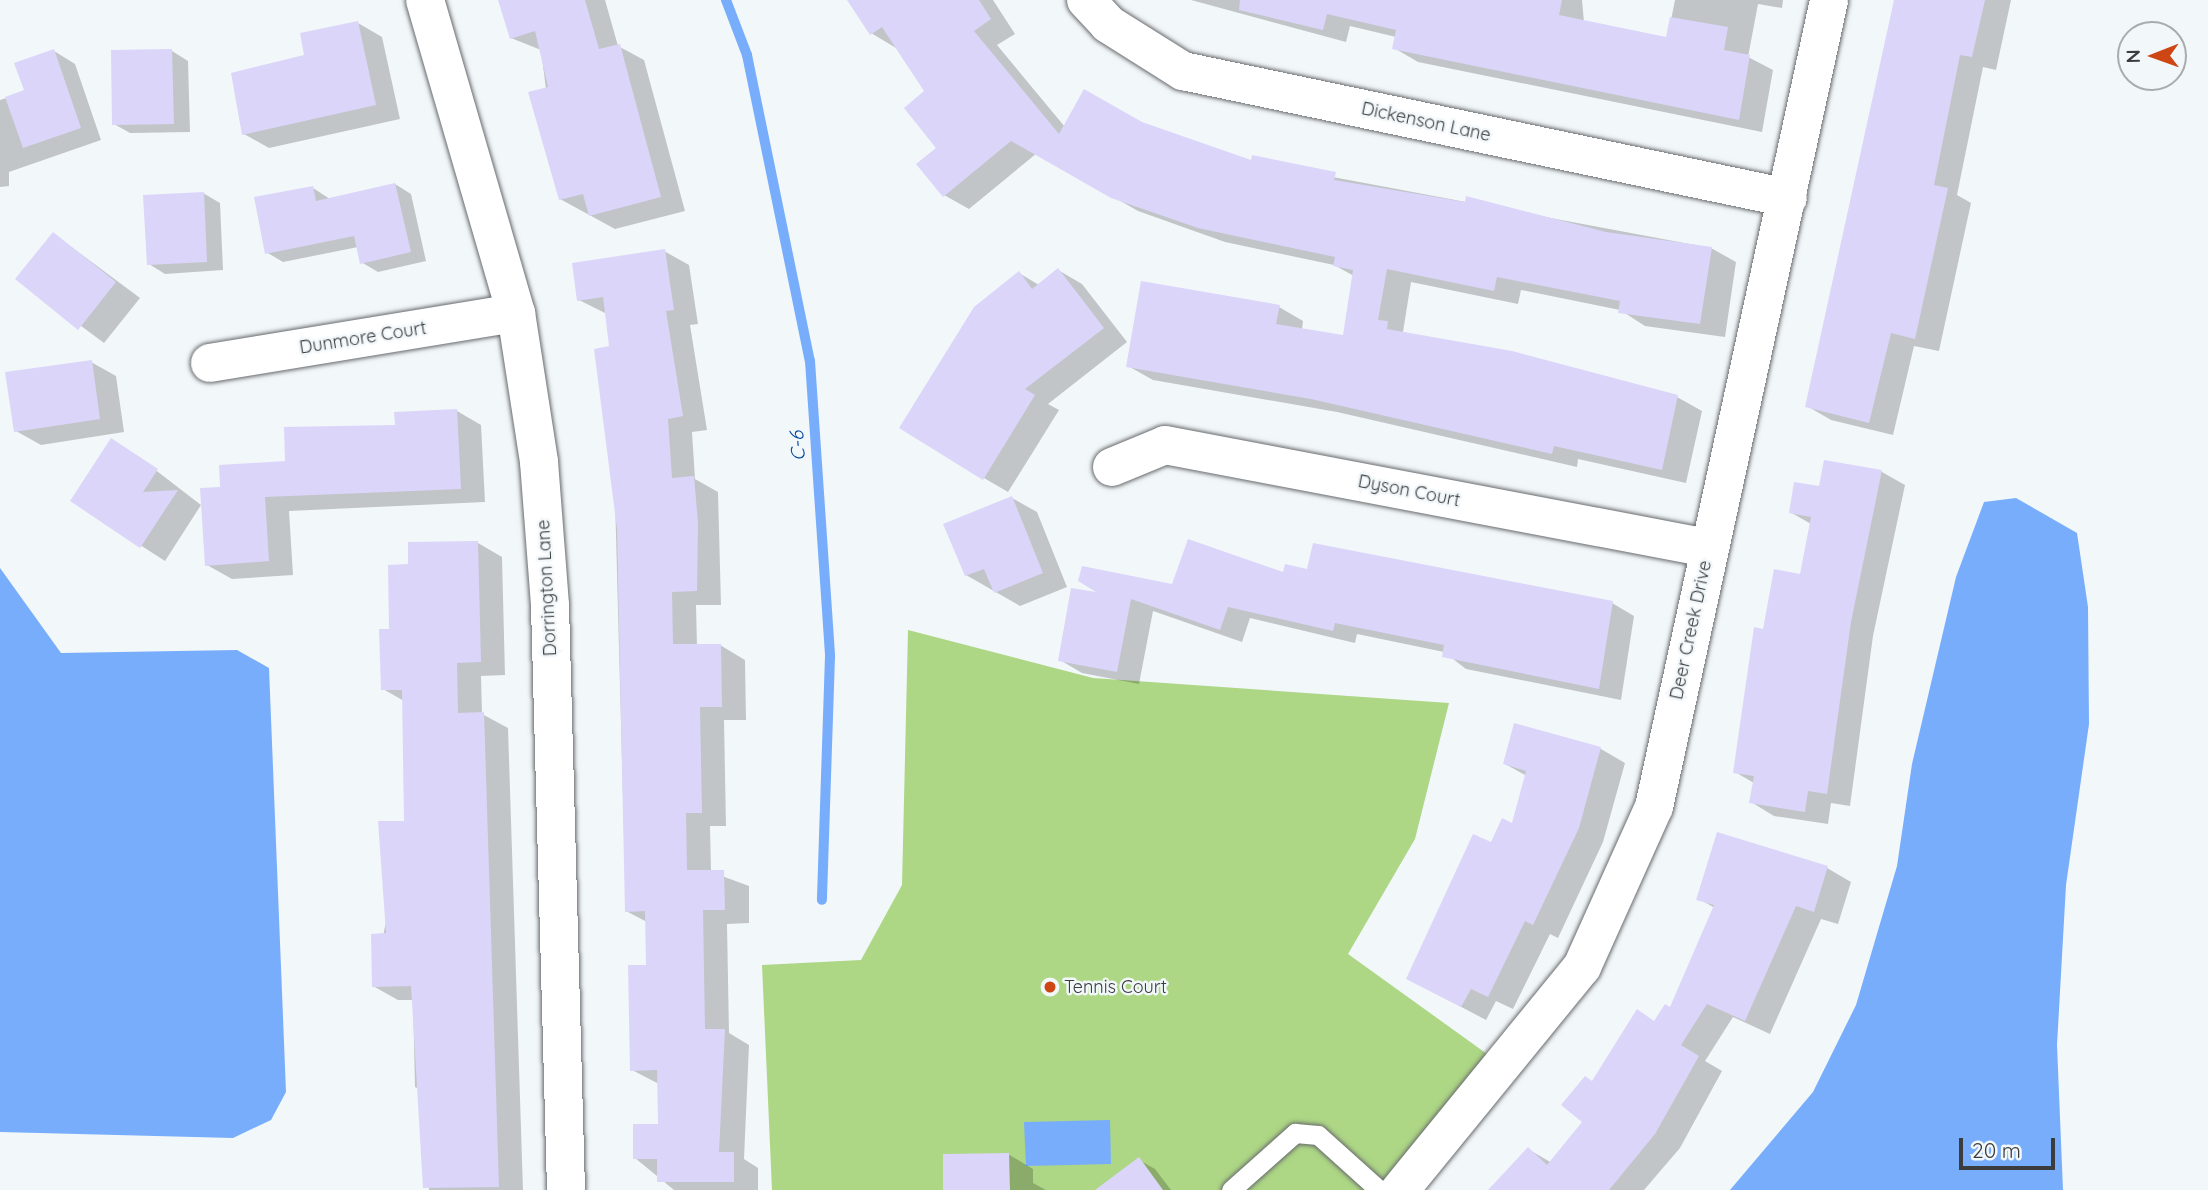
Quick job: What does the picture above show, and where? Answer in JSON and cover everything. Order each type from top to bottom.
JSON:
[{"type":"street","name":"Dorrington Lane","points":[[425,0],[516,313],[539,462],[550,606],[566,1190]]},
{"type":"street","name":"Dickenson Lane","points":[[1086,0],[1108,24],[1184,71],[1788,198]]},
{"type":"street","name":"Deer Creek Drive","points":[[1400,1190],[1582,967],[1654,807],[1708,548],[1788,198],[1829,0]]},
{"type":"street","name":"Dunmore Court","points":[[210,363],[516,313]]},
{"type":"street","name":"Dyson Court","points":[[1112,467],[1165,444],[1708,548]]},
{"type":"lane","points":[[1231,1190],[1295,1133],[1318,1135],[1379,1190]]},
{"type":"green space","points":[[908,630],[1093,678],[1449,703],[1415,839],[1348,954],[1487,1054],[1383,1190],[772,1190],[762,965],[861,960],[902,885]]},
{"type":"water","points":[[2016,498],[2077,533],[2088,607],[2089,724],[2066,885],[2057,1045],[2063,1190],[1730,1190],[1813,1092],[1856,1005],[1897,866],[1912,764],[1956,577],[1984,502]]},
{"type":"water","points":[[0,568],[61,653],[237,650],[269,668],[286,1092],[271,1120],[233,1138],[0,1132]]},
{"type":"water","points":[[1110,1120],[1111,1164],[1026,1166],[1024,1122]]},
{"type":"building","points":[[498,0],[585,0],[599,49],[620,44],[661,197],[589,216],[583,194],[559,200],[528,92],[548,87],[535,31],[510,39]]},
{"type":"building","points":[[847,0],[979,0],[991,19],[974,31],[1059,134],[1084,89],[1142,122],[1251,160],[1252,155],[1336,172],[1334,180],[1465,202],[1466,196],[1606,232],[1712,247],[1700,324],[1618,313],[1620,301],[1497,277],[1494,291],[1387,269],[1378,320],[1388,321],[1387,329],[1512,351],[1678,395],[1662,470],[1554,446],[1552,454],[1311,399],[1126,367],[1141,281],[1280,305],[1276,324],[1343,335],[1353,270],[1333,266],[1335,257],[1198,228],[1111,198],[1011,141],[943,197],[916,164],[936,148],[904,108],[924,91],[882,27],[870,35]]},
{"type":"building","points":[[1240,0],[1562,0],[1559,15],[1666,37],[1670,17],[1728,27],[1724,50],[1750,55],[1739,120],[1392,49],[1396,30],[1327,14],[1323,30],[1239,10]]},
{"type":"building","points":[[1894,0],[1985,0],[1972,57],[1960,55],[1934,185],[1948,188],[1915,339],[1891,333],[1869,423],[1805,407]]},
{"type":"building","points":[[358,21],[376,105],[242,135],[231,73],[304,55],[300,33]]},
{"type":"building","points":[[54,49],[81,128],[23,148],[5,97],[24,90],[14,63]]},
{"type":"building","points":[[172,49],[174,124],[112,125],[111,50]]},
{"type":"building","points":[[395,183],[411,252],[360,264],[354,236],[265,254],[254,197],[313,186],[316,201]]},
{"type":"building","points":[[204,192],[207,262],[147,265],[143,195]]},
{"type":"building","points":[[53,232],[116,282],[78,330],[15,279]]},
{"type":"building","points":[[665,249],[674,310],[666,311],[683,416],[668,419],[672,478],[694,476],[698,523],[697,591],[672,592],[673,644],[721,644],[722,707],[700,707],[702,813],[686,813],[687,870],[724,870],[725,910],[703,910],[705,1029],[725,1029],[719,1152],[734,1152],[734,1182],[657,1182],[657,1159],[633,1159],[633,1124],[658,1124],[657,1070],[630,1071],[628,965],[646,965],[645,911],[625,912],[617,529],[594,349],[609,346],[603,297],[577,301],[572,263]]},
{"type":"building","points":[[1058,268],[1104,328],[1025,389],[1035,395],[983,480],[899,428],[974,307],[1019,271],[1032,289]]},
{"type":"building","points":[[92,360],[100,419],[14,432],[5,372]]},
{"type":"building","points":[[457,409],[461,489],[265,497],[269,561],[205,566],[200,488],[220,487],[219,465],[285,461],[284,427],[395,425],[394,412]]},
{"type":"building","points":[[111,438],[158,469],[143,492],[178,490],[140,548],[70,501]]},
{"type":"building","points":[[1824,460],[1882,470],[1851,622],[1827,794],[1808,791],[1805,812],[1749,803],[1754,776],[1733,773],[1754,627],[1763,629],[1774,569],[1800,574],[1811,517],[1789,513],[1794,482],[1819,486]]},
{"type":"building","points":[[1012,496],[1043,573],[994,593],[984,569],[965,576],[943,524]]},
{"type":"building","points":[[1188,539],[1283,572],[1285,564],[1307,569],[1313,543],[1613,601],[1599,689],[1442,657],[1444,645],[1335,623],[1333,631],[1228,607],[1220,630],[1131,599],[1117,672],[1058,661],[1071,588],[1096,592],[1078,581],[1082,566],[1172,584]]},
{"type":"building","points":[[478,541],[481,662],[457,663],[458,713],[484,712],[499,1187],[423,1188],[411,986],[372,987],[371,934],[386,933],[378,821],[404,821],[402,690],[381,690],[379,629],[389,629],[388,565],[408,564],[408,542]]},
{"type":"building","points":[[1514,723],[1601,747],[1579,828],[1533,925],[1525,921],[1488,997],[1471,989],[1461,1007],[1406,979],[1473,834],[1491,842],[1502,818],[1512,823],[1526,771],[1503,764]]},
{"type":"building","points":[[1717,832],[1828,866],[1814,912],[1796,906],[1745,1021],[1707,1004],[1681,1045],[1699,1056],[1655,1134],[1609,1190],[1488,1190],[1528,1147],[1547,1165],[1582,1122],[1561,1105],[1585,1076],[1592,1081],[1637,1009],[1654,1021],[1665,1004],[1670,1007],[1714,905],[1696,900]]},
{"type":"building","points":[[1009,1153],[1010,1190],[943,1190],[943,1154]]},
{"type":"building","points":[[1139,1157],[1163,1190],[1095,1190]]},
{"type":"waterway","name":"C-6","points":[[726,0],[747,55],[810,361],[830,656],[822,900]]},
{"type":"place","name":"Tennis Court","points":[[1050,987]]}]
